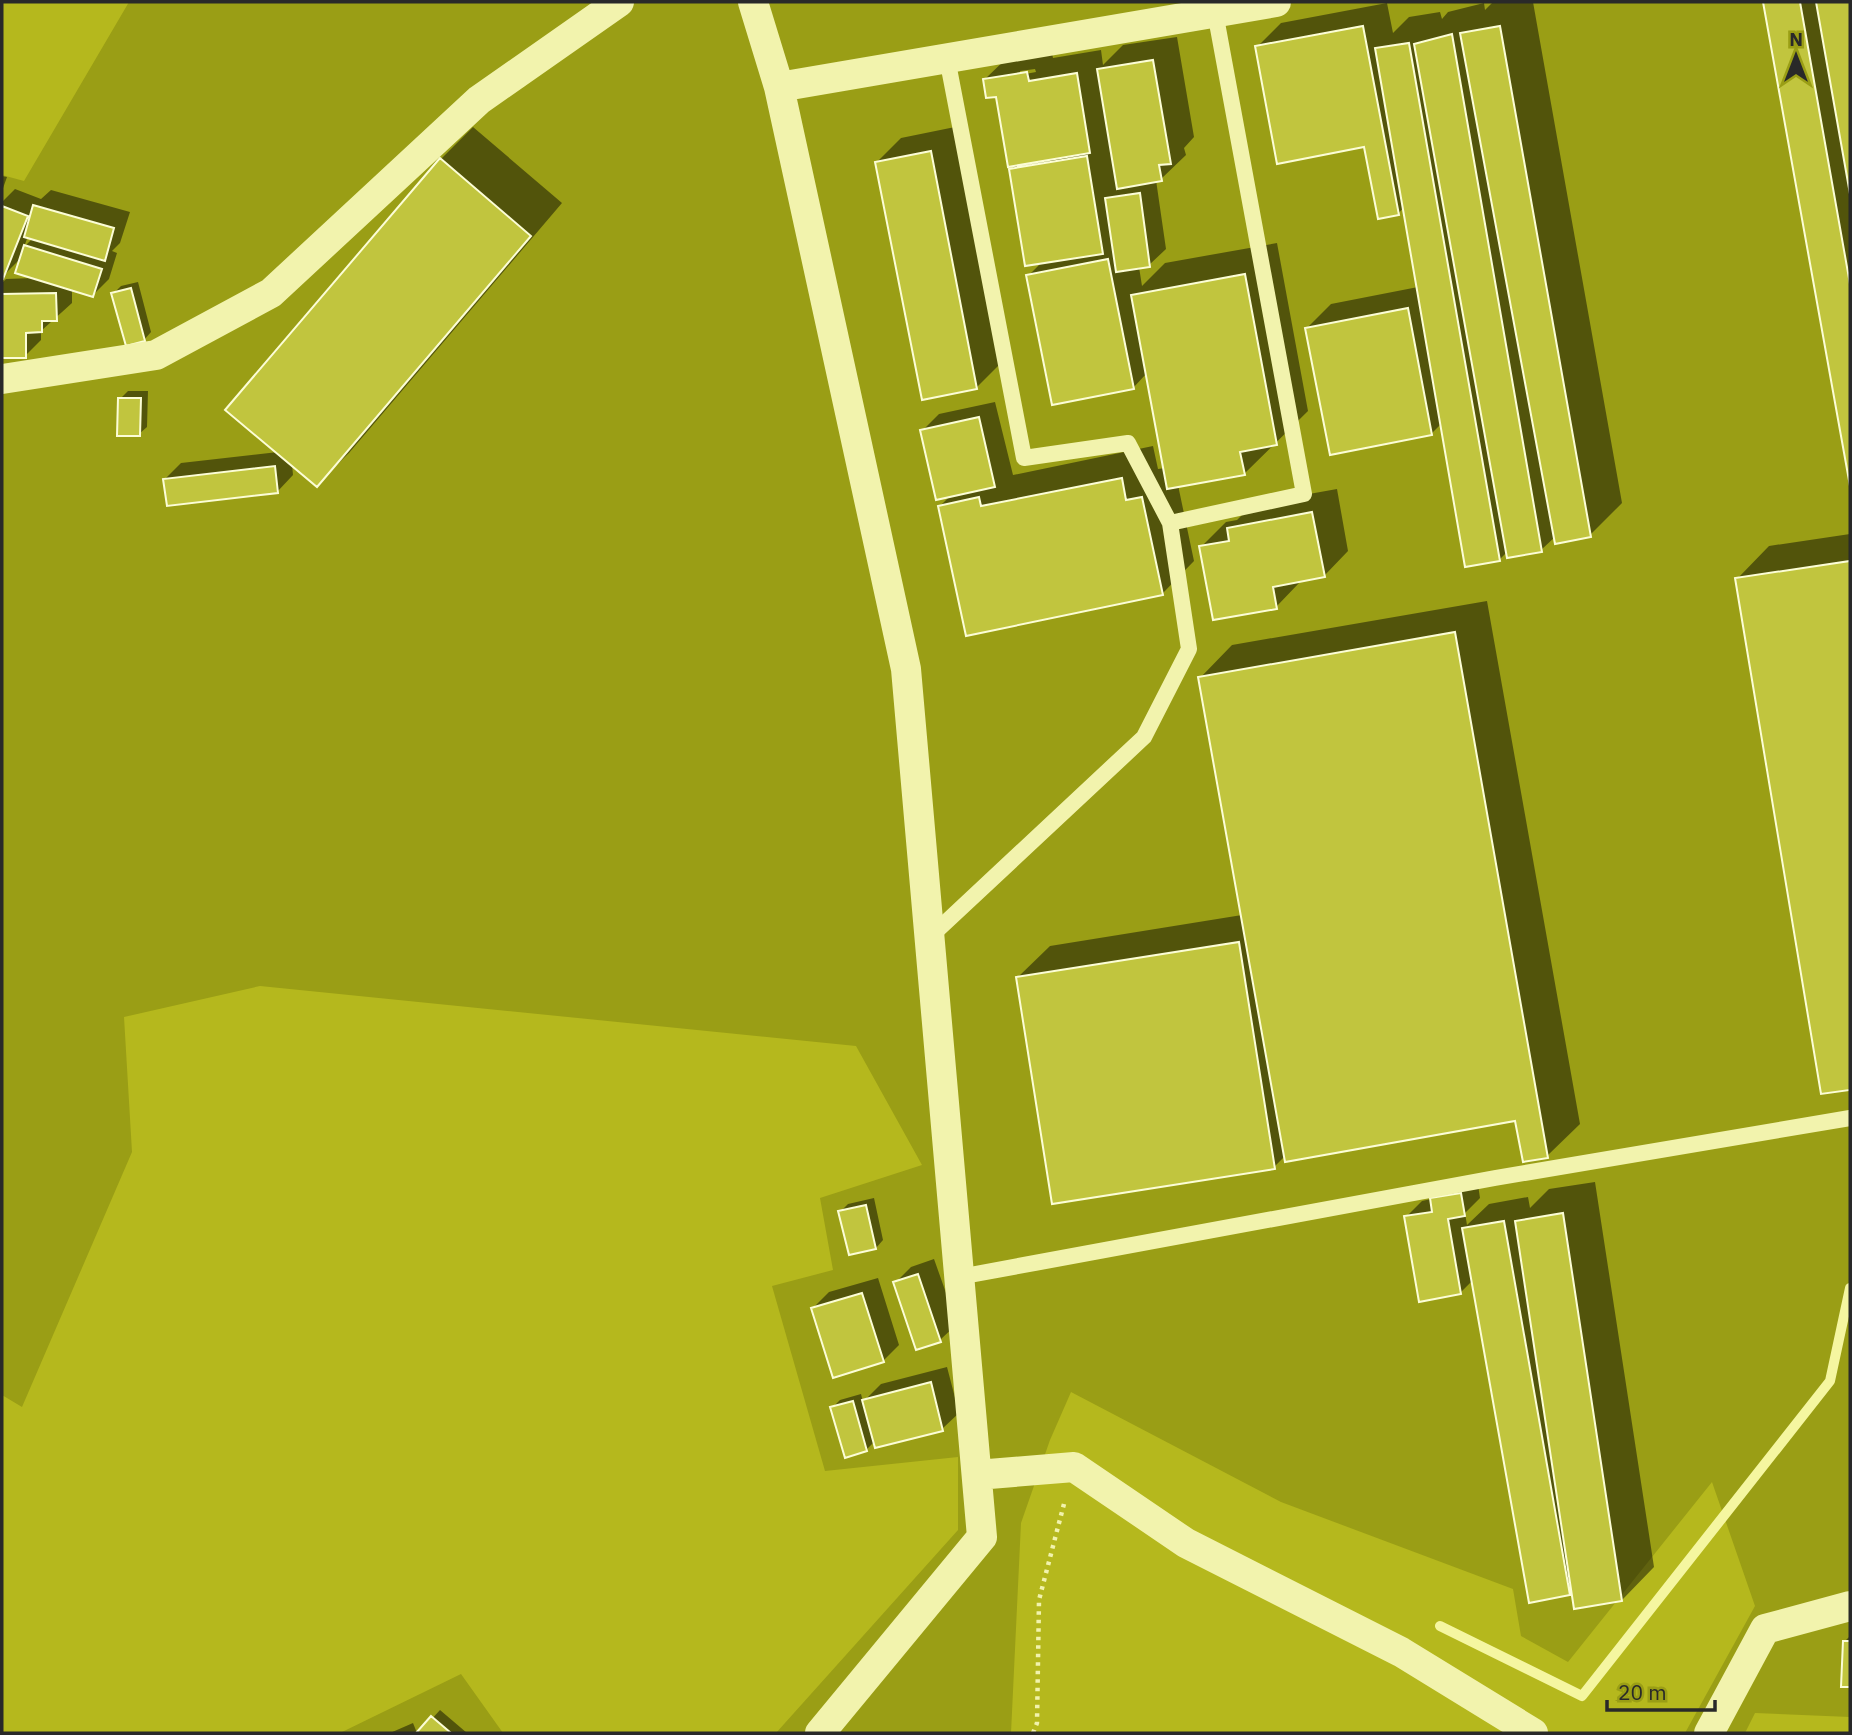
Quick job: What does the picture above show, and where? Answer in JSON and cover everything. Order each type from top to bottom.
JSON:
[{"type":"street","points":[[2,379],[156,355],[271,293],[479,100],[619,2]]},
{"type":"street","points":[[753,2],[779,87],[906,669],[982,1537],[820,1733]]},
{"type":"street","points":[[779,87],[1276,2]]},
{"type":"street","points":[[977,1475],[1074,1467],[1186,1542],[1401,1652],[1533,1733]]},
{"type":"street","points":[[1709,1733],[1765,1629],[1850,1606]]},
{"type":"lane","points":[[1170,523],[1304,495],[1215,12]]},
{"type":"lane","points":[[930,937],[1144,737],[1189,649],[1170,523],[1128,443],[1024,458],[947,58]]},
{"type":"lane","points":[[959,1277],[1495,1178],[1850,1118]]},
{"type":"path","points":[[1033,1733],[1037,1723],[1040,1600],[1074,1467]]},
{"type":"shaded area","points":[[2,2],[129,2],[24,181],[2,175]]},
{"type":"shaded area","points":[[260,986],[856,1046],[922,1165],[820,1198],[833,1270],[772,1286],[825,1471],[958,1457],[958,1530],[776,1733],[503,1733],[461,1674],[340,1733],[2,1733],[2,1395],[22,1407],[132,1152],[124,1017]]},
{"type":"shaded area","points":[[1071,1392],[1281,1502],[1513,1589],[1521,1636],[1568,1662],[1712,1482],[1755,1606],[1685,1733],[1011,1733],[1021,1523],[1050,1440]]},
{"type":"shaded area","points":[[1755,1713],[1850,1717],[1850,1733],[1745,1733]]},
{"type":"building","points":[[1763,2],[1800,2],[1850,284],[1850,486]]},
{"type":"building","points":[[1816,2],[1850,2],[1850,194]]},
{"type":"building","points":[[1363,26],[1399,215],[1378,219],[1364,147],[1277,164],[1255,46]]},
{"type":"building","points":[[1500,26],[1591,537],[1555,544],[1460,33]]},
{"type":"building","points":[[1452,34],[1542,552],[1507,558],[1414,44]]},
{"type":"building","points":[[1409,43],[1500,561],[1465,567],[1375,48]]},
{"type":"building","points":[[1153,60],[1171,164],[1159,165],[1162,181],[1117,189],[1097,69]]},
{"type":"building","points":[[1027,72],[1029,81],[1077,73],[1090,153],[1008,167],[996,97],[986,98],[983,79]]},
{"type":"building","points":[[931,151],[977,389],[922,400],[875,162]]},
{"type":"building","points":[[1087,156],[1103,254],[1025,266],[1009,169]]},
{"type":"building","points":[[440,158],[531,236],[317,487],[225,410]]},
{"type":"building","points":[[1140,193],[1150,267],[1116,272],[1105,198]]},
{"type":"building","points":[[33,205],[114,228],[105,261],[24,237]]},
{"type":"building","points":[[2,206],[28,216],[3,279],[2,279]]},
{"type":"building","points":[[24,245],[102,269],[93,297],[15,273]]},
{"type":"building","points":[[1108,259],[1134,389],[1052,405],[1026,275]]},
{"type":"building","points":[[1245,274],[1277,445],[1240,452],[1245,475],[1167,489],[1131,295]]},
{"type":"building","points":[[131,288],[145,341],[126,346],[111,293]]},
{"type":"building","points":[[56,293],[57,321],[42,321],[42,332],[26,333],[26,358],[2,358],[2,294]]},
{"type":"building","points":[[1408,308],[1432,435],[1330,455],[1305,328]]},
{"type":"building","points":[[118,398],[141,398],[140,436],[117,436]]},
{"type":"building","points":[[979,417],[995,487],[936,500],[920,430]]},
{"type":"building","points":[[275,466],[278,493],[167,506],[163,479]]},
{"type":"building","points":[[1122,478],[1126,500],[1142,497],[1163,595],[966,636],[938,506],[979,497],[981,506]]},
{"type":"building","points":[[1312,512],[1325,577],[1273,587],[1277,609],[1213,620],[1199,546],[1229,541],[1227,528]]},
{"type":"building","points":[[1850,561],[1850,1090],[1821,1094],[1735,578]]},
{"type":"building","points":[[1455,632],[1548,1158],[1523,1162],[1515,1121],[1285,1162],[1198,677]]},
{"type":"building","points":[[1239,942],[1275,1169],[1052,1204],[1016,977]]},
{"type":"building","points":[[1461,1193],[1465,1216],[1448,1219],[1461,1294],[1419,1302],[1404,1216],[1432,1212],[1430,1198]]},
{"type":"building","points":[[866,1205],[876,1249],[849,1255],[838,1211]]},
{"type":"building","points":[[1563,1213],[1622,1601],[1574,1609],[1515,1221]]},
{"type":"building","points":[[1504,1221],[1570,1595],[1529,1603],[1462,1228]]},
{"type":"building","points":[[918,1274],[941,1342],[916,1350],[893,1282]]},
{"type":"building","points":[[862,1293],[884,1362],[833,1378],[811,1308]]},
{"type":"building","points":[[931,1382],[943,1431],[875,1448],[862,1400]]},
{"type":"building","points":[[853,1401],[867,1451],[845,1458],[830,1407]]},
{"type":"building","points":[[1843,1641],[1850,1641],[1850,1687],[1841,1687]]},
{"type":"building","points":[[431,1716],[451,1733],[416,1733]]},
{"type":"waterway","points":[[1440,1626],[1582,1696],[1830,1381],[1850,1288]]}]
